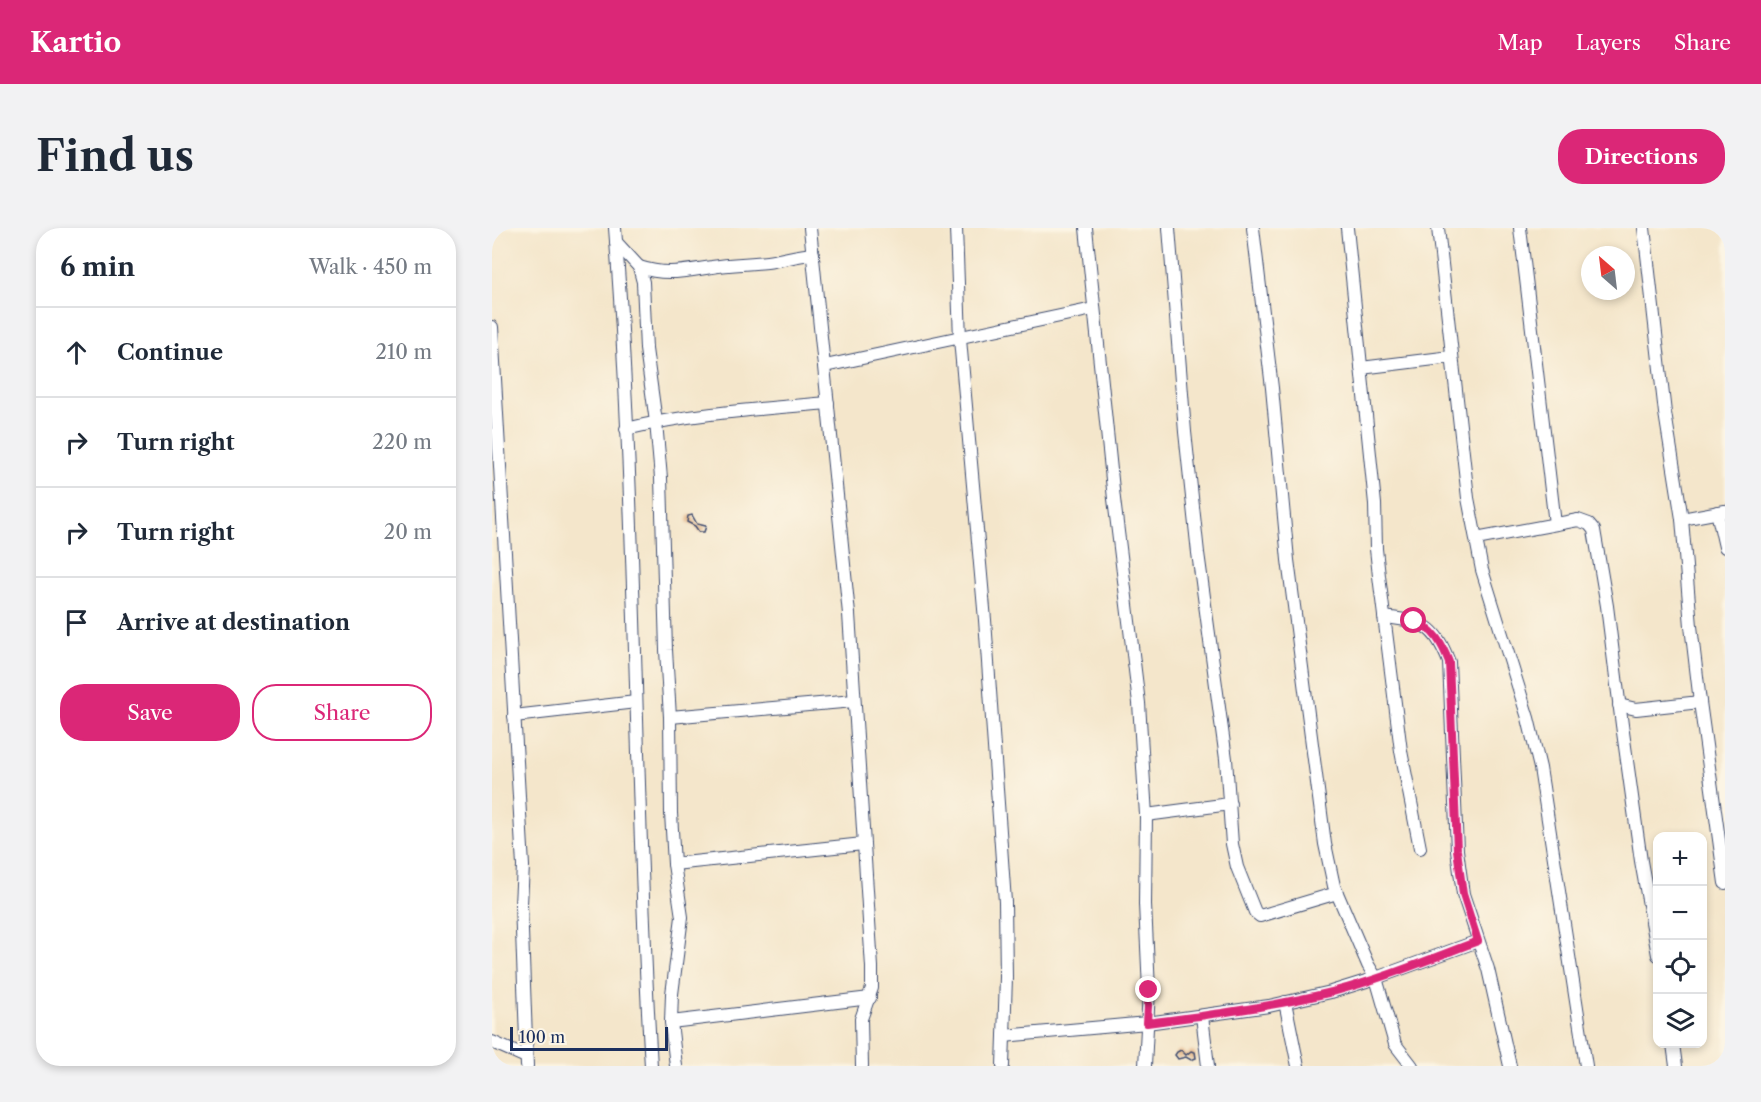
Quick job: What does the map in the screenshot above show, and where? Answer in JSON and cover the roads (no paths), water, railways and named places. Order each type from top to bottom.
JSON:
[{"type":"street","points":[[615,228],[624,342],[641,883],[651,1066]]},
{"type":"street","points":[[810,228],[849,614],[872,967],[870,998],[861,1019],[862,1066]]},
{"type":"street","points":[[956,228],[960,339],[985,620],[1005,902],[1006,970],[1003,1066]]},
{"type":"street","points":[[1086,228],[1093,309],[1139,703],[1146,815],[1145,904],[1149,990],[1145,1066]]},
{"type":"street","points":[[1169,228],[1185,432],[1230,804],[1232,844],[1236,861],[1257,915],[1266,916],[1337,893]]},
{"type":"street","points":[[1253,228],[1272,388],[1277,459],[1298,648],[1325,844],[1337,893],[1376,978],[1395,1044],[1412,1066]]},
{"type":"street","points":[[1347,228],[1384,617],[1401,751],[1420,848]]},
{"type":"street","points":[[1438,228],[1468,498],[1482,570],[1528,718],[1540,768],[1586,1066]]},
{"type":"street","points":[[1520,228],[1555,524]]},
{"type":"street","points":[[1644,228],[1665,413],[1682,519],[1700,702],[1725,883]]},
{"type":"street","points":[[616,242],[639,267],[643,282],[646,349],[661,478],[674,864],[682,917],[672,993],[671,1022],[676,1066]]},
{"type":"street","points":[[639,267],[652,271],[685,273],[710,267],[770,262],[790,256],[813,254]]},
{"type":"street","points":[[825,366],[1093,309]]},
{"type":"street","points":[[492,327],[523,866],[521,904],[526,1062]]},
{"type":"street","points":[[1361,368],[1451,357]]},
{"type":"street","points":[[627,429],[656,422],[718,413],[828,403]]},
{"type":"street","points":[[1682,519],[1721,512],[1725,547]]},
{"type":"street","points":[[1476,539],[1555,524],[1584,521],[1594,530],[1608,606],[1641,861],[1655,940]]},
{"type":"street","points":[[1384,617],[1424,624],[1440,640],[1449,662],[1457,850],[1463,894],[1488,969],[1510,1066]]},
{"type":"street","points":[[670,717],[854,701]]},
{"type":"street","points":[[514,716],[636,702]]},
{"type":"street","points":[[1619,705],[1636,709],[1700,702]]},
{"type":"street","points":[[1146,815],[1230,804]]},
{"type":"street","points":[[674,864],[863,844]]},
{"type":"street","points":[[1004,1036],[1147,1023],[1285,1002],[1331,992],[1376,978],[1478,941]]},
{"type":"street","points":[[671,1022],[870,998]]},
{"type":"street","points":[[1285,1002],[1298,1066]]},
{"type":"street","points":[[1202,1016],[1208,1066]]},
{"type":"street","points":[[492,1042],[526,1062]]},
{"type":"street","points":[[1674,1048],[1676,1066]]}]
